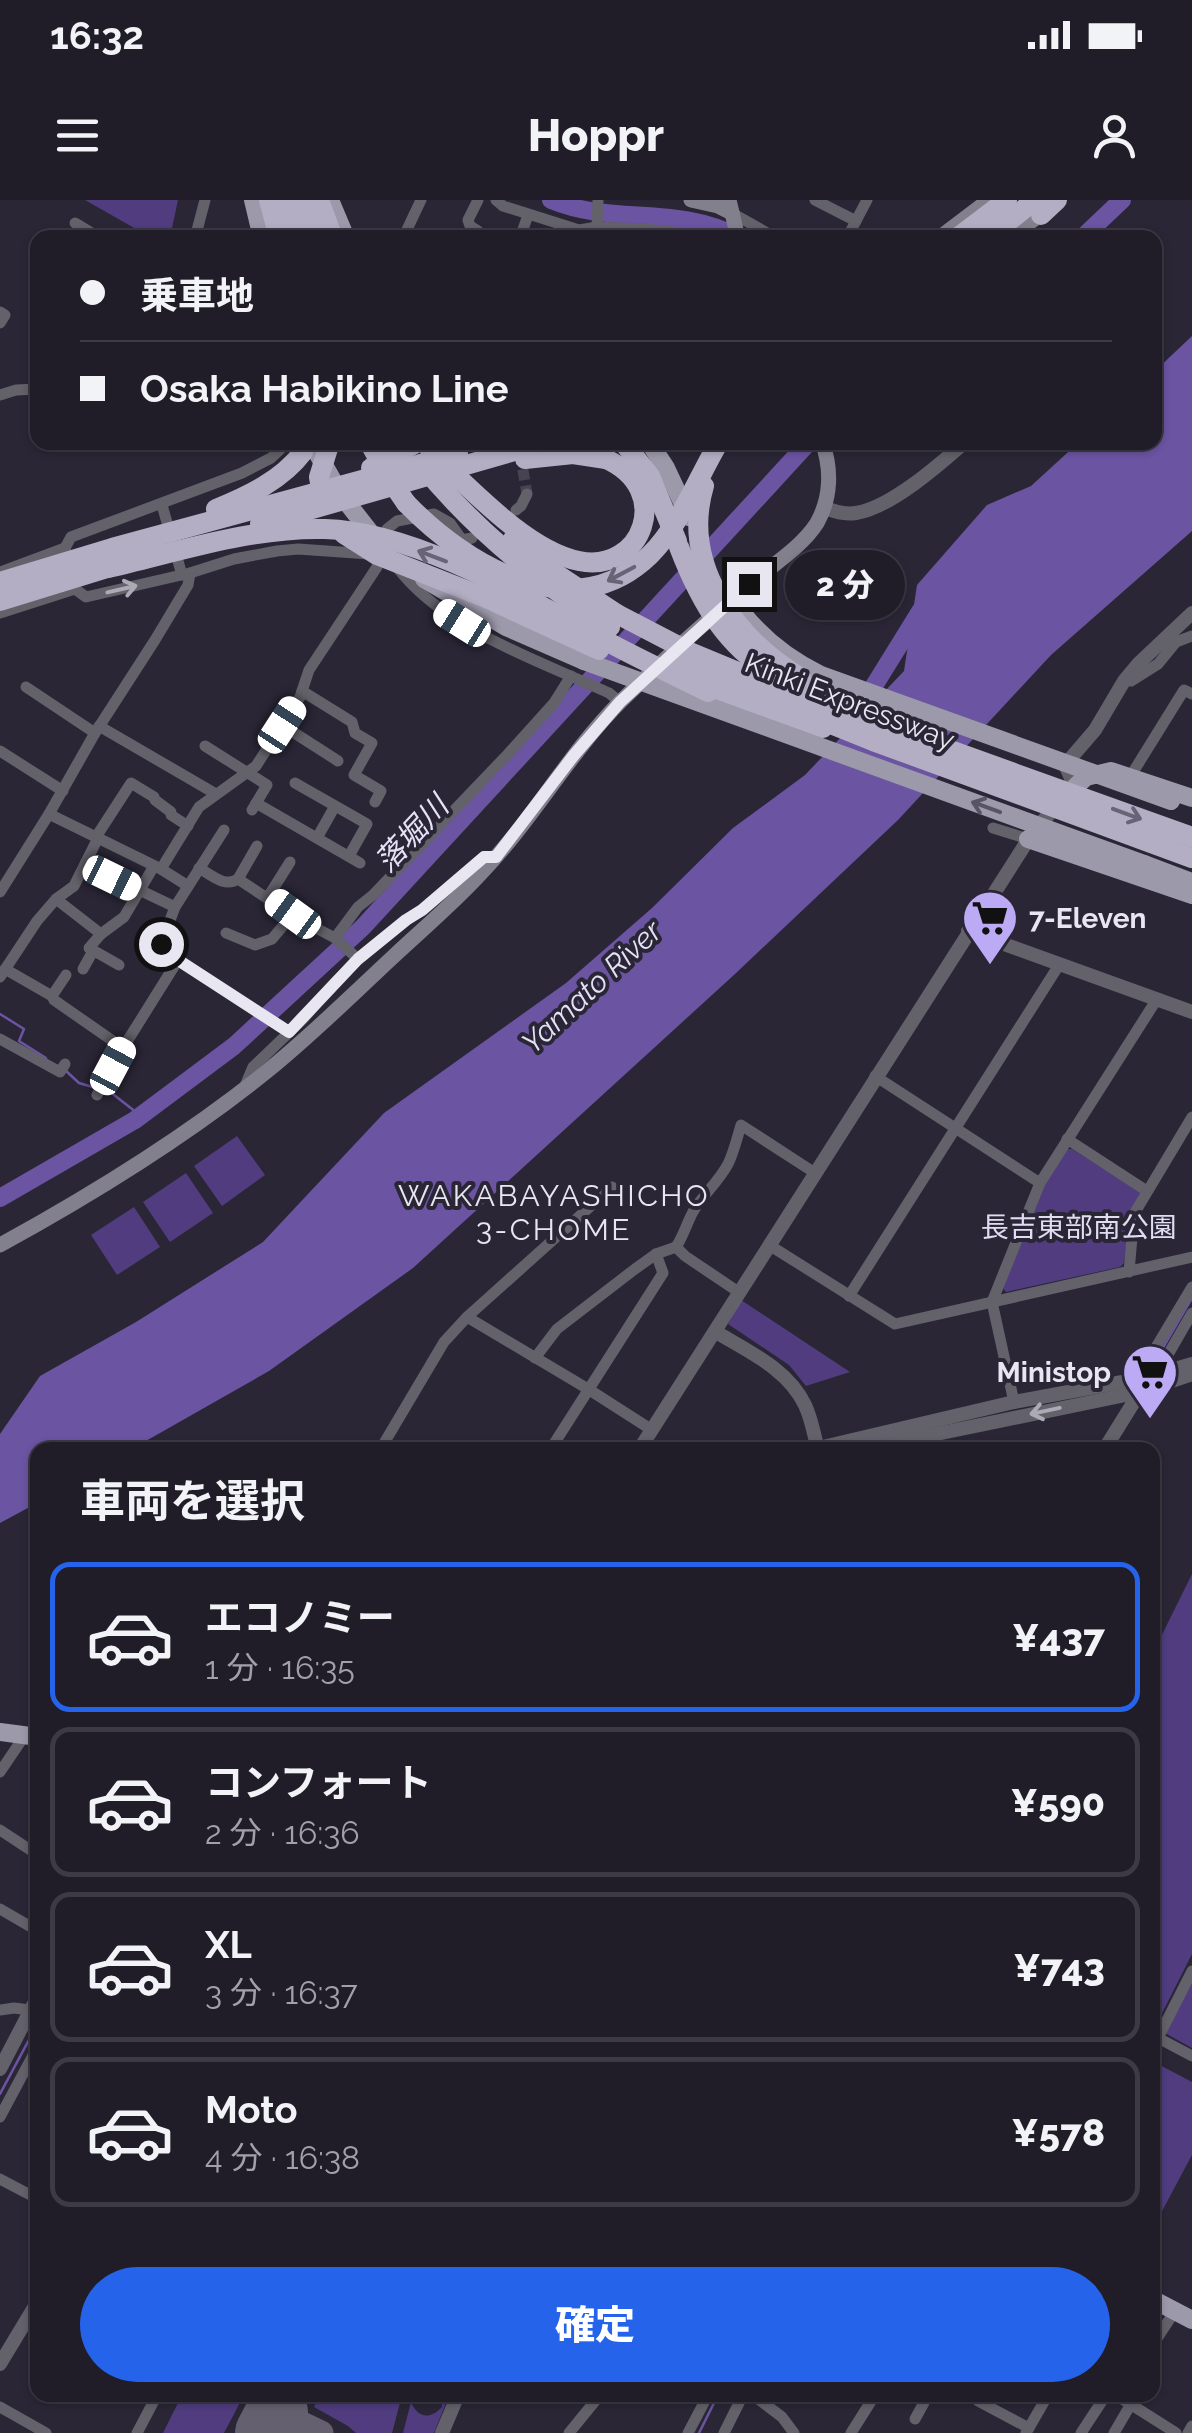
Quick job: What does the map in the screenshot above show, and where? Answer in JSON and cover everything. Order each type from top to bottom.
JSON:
[{"type":"highway","points":[[270,200],[277,230]]},
{"type":"highway","points":[[283,200],[293,230]]},
{"type":"highway","points":[[301,200],[310,230]]},
{"type":"highway","points":[[319,200],[329,230]]},
{"type":"highway","points":[[967,230],[1006,200]]},
{"type":"highway","points":[[1001,230],[1038,207],[1058,200]]},
{"type":"highway","points":[[110,558],[247,495],[290,466],[303,450]]},
{"type":"highway","points":[[328,450],[319,478],[322,500],[337,527],[356,544],[620,660],[773,715],[873,742]]},
{"type":"highway","points":[[373,450],[406,503],[452,543],[496,571],[523,582],[588,588],[627,572],[658,546],[716,450]]},
{"type":"highway","points":[[0,601],[110,558],[285,501],[464,450]]},
{"type":"highway","points":[[358,497],[429,458],[488,450]]},
{"type":"highway","points":[[629,450],[650,476],[694,584],[715,621],[751,660],[784,679],[1045,778],[1093,802]]},
{"type":"highway","points":[[718,450],[702,493],[698,525],[704,566],[721,602],[747,634],[789,671],[906,725]]},
{"type":"highway","points":[[0,582],[381,494],[508,462],[560,454],[606,459],[624,469],[638,483],[644,501],[643,522],[635,540],[621,553],[606,560],[583,562],[551,551],[524,534],[490,507],[429,458]]},
{"type":"highway","name":"Kinki Expressway","points":[[429,458],[470,518],[567,600],[715,664],[1192,838]]},
{"type":"highway","points":[[110,558],[311,528],[360,534],[426,553],[494,582],[708,692]]},
{"type":"highway","name":"Kinki Expressway","points":[[613,621],[650,650],[710,677],[1192,860]]},
{"type":"main road","points":[[254,200],[260,230]]},
{"type":"main road","points":[[330,200],[343,230]]},
{"type":"main road","points":[[690,200],[732,211]]},
{"type":"main road","points":[[949,230],[989,200]]},
{"type":"main road","points":[[1014,230],[1038,207]]},
{"type":"main road","points":[[315,450],[341,495],[382,547],[429,583],[578,672],[1192,882]]},
{"type":"main road","points":[[654,450],[726,591],[780,650],[834,680],[1192,809]]},
{"type":"main road","points":[[704,550],[696,491],[706,450]]},
{"type":"main road","points":[[0,1244],[112,1179],[242,1090],[300,1044],[496,857],[615,697],[807,536],[824,508],[829,480],[824,450]]},
{"type":"main road","points":[[1076,787],[1086,777],[1117,772],[1192,798]]},
{"type":"main road","points":[[1028,839],[1192,895]]},
{"type":"main road","points":[[0,1732],[30,1736]]},
{"type":"main road","points":[[1160,2304],[1184,2315]]},
{"type":"street","points":[[198,230],[205,200]]},
{"type":"street","points":[[407,230],[421,200]]},
{"type":"street","points":[[476,230],[468,220],[478,200]]},
{"type":"street","points":[[496,200],[567,230]]},
{"type":"street","points":[[597,226],[598,200]]},
{"type":"street","points":[[815,200],[856,221]]},
{"type":"street","points":[[851,230],[868,200]]},
{"type":"street","points":[[732,211],[763,230]]},
{"type":"street","points":[[523,230],[528,215]]},
{"type":"street","points":[[75,224],[86,230]]},
{"type":"street","points":[[588,230],[597,226],[648,230]]},
{"type":"street","points":[[0,312],[5,315],[0,323]]},
{"type":"street","points":[[0,394],[30,389]]},
{"type":"street","points":[[0,572],[65,548],[71,537],[257,467],[278,450]]},
{"type":"street","points":[[824,508],[850,514],[867,510],[930,473],[956,450]]},
{"type":"street","points":[[516,510],[527,494]]},
{"type":"street","points":[[0,892],[188,584],[162,505]]},
{"type":"street","points":[[119,965],[89,948],[124,917],[199,807],[256,766],[302,691],[309,670],[376,567],[387,529],[428,514],[444,518],[462,540],[472,538]]},
{"type":"street","points":[[65,548],[75,589],[86,597],[276,551],[298,548],[367,554],[382,547]]},
{"type":"street","points":[[0,613],[75,589]]},
{"type":"street","points":[[644,1442],[1035,828],[1076,787],[1066,767],[1070,759],[1096,730],[1139,663],[1192,613]]},
{"type":"street","points":[[1124,681],[1131,681],[1158,664],[1176,642],[1192,636]]},
{"type":"street","points":[[335,938],[358,907],[520,741],[578,672],[615,697]]},
{"type":"street","points":[[26,688],[216,794]]},
{"type":"street","points":[[1130,776],[1184,690],[1192,694]]},
{"type":"street","points":[[302,691],[352,722],[355,732],[372,743],[354,775],[381,791],[375,802]]},
{"type":"street","points":[[282,725],[338,761]]},
{"type":"street","points":[[205,746],[267,785],[254,807],[354,860],[368,824],[295,783]]},
{"type":"street","points":[[0,751],[63,791]]},
{"type":"street","points":[[123,1048],[52,996],[3,973],[37,921],[56,898],[74,886],[97,837],[131,783],[188,826]]},
{"type":"street","points":[[317,838],[335,806]]},
{"type":"street","points":[[49,814],[188,886]]},
{"type":"street","points":[[993,828],[1028,839]]},
{"type":"street","points":[[224,830],[175,907],[161,944],[178,960],[285,1029]]},
{"type":"street","points":[[199,868],[233,883],[257,846]]},
{"type":"street","points":[[242,1090],[253,1067],[285,1029],[358,959],[484,857],[496,857]]},
{"type":"street","points":[[268,896],[290,862]]},
{"type":"street","points":[[84,864],[175,907]]},
{"type":"street","points":[[238,880],[335,938],[358,959]]},
{"type":"street","points":[[56,898],[102,934]]},
{"type":"street","points":[[226,933],[255,946],[272,939],[293,914]]},
{"type":"street","points":[[968,931],[1192,1012]]},
{"type":"street","points":[[83,968],[93,950]]},
{"type":"street","points":[[99,1091],[178,960]]},
{"type":"street","points":[[849,1296],[1059,965]]},
{"type":"street","points":[[52,996],[66,974]]},
{"type":"street","points":[[1014,1402],[992,1302],[1040,1182],[1157,999]]},
{"type":"street","points":[[0,1040],[62,1068]]},
{"type":"street","points":[[876,1076],[1040,1182]]},
{"type":"street","points":[[1129,1272],[1134,1214],[1192,1117]]},
{"type":"street","points":[[535,1358],[557,1329],[656,1254],[676,1246],[685,1234],[687,1222],[730,1161],[741,1125],[814,1173]]},
{"type":"street","points":[[1067,1139],[1148,1191]]},
{"type":"street","points":[[385,1442],[444,1342],[612,1187]]},
{"type":"street","points":[[770,1245],[895,1324],[1192,1257]]},
{"type":"street","points":[[676,1246],[740,1292]]},
{"type":"street","points":[[555,1442],[662,1273],[656,1254]]},
{"type":"street","points":[[1142,1385],[1146,1364],[1192,1288]]},
{"type":"street","points":[[1109,1442],[1142,1385],[1162,1365],[1192,1313]]},
{"type":"street","points":[[467,1317],[652,1430]]},
{"type":"street","points":[[716,1332],[791,1382],[814,1426],[815,1442]]},
{"type":"street","points":[[849,1442],[1014,1402],[1142,1385],[1192,1364]]},
{"type":"street","points":[[928,1442],[1192,1374]]},
{"type":"street","points":[[0,1772],[30,1737]]},
{"type":"street","points":[[0,1830],[30,1849]]},
{"type":"street","points":[[0,1909],[30,1926]]},
{"type":"street","points":[[1160,2034],[1192,1971]]},
{"type":"street","points":[[0,2010],[30,2003]]},
{"type":"street","points":[[0,2116],[8,2069],[30,2015]]},
{"type":"street","points":[[22,2035],[30,2040]]},
{"type":"street","points":[[1160,2039],[1192,2056]]},
{"type":"street","points":[[8,2069],[30,2051]]},
{"type":"street","points":[[0,2179],[30,2195]]},
{"type":"street","points":[[1160,2338],[1184,2315]]},
{"type":"street","points":[[0,2364],[30,2317]]},
{"type":"street","points":[[137,2433],[153,2402]]},
{"type":"street","points":[[442,2433],[455,2402]]},
{"type":"street","points":[[568,2433],[594,2402]]},
{"type":"street","points":[[688,2433],[704,2402]]},
{"type":"street","points":[[724,2433],[740,2402]]},
{"type":"street","points":[[762,2402],[782,2417],[794,2433]]},
{"type":"street","points":[[851,2433],[871,2402]]},
{"type":"street","points":[[914,2420],[924,2402]]},
{"type":"street","points":[[980,2402],[1028,2430],[1044,2402]]},
{"type":"street","points":[[1081,2433],[1101,2402]]},
{"type":"street","points":[[1128,2402],[1176,2433]]},
{"type":"street","points":[[1114,2433],[1131,2404]]},
{"type":"street","points":[[0,2407],[46,2433]]},
{"type":"street","points":[[1188,2433],[1192,2426]]},
{"type":"green space","points":[[85,200],[178,200],[172,230],[138,230]]},
{"type":"green space","points":[[237,1136],[265,1175],[222,1206],[194,1166]]},
{"type":"green space","name":"長吉東部南公園","points":[[1067,1149],[1142,1193],[1130,1213],[1124,1263],[1006,1292],[1003,1288],[1043,1187]]},
{"type":"green space","points":[[186,1173],[213,1213],[170,1242],[143,1202]]},
{"type":"green space","points":[[134,1207],[160,1247],[117,1275],[91,1235]]},
{"type":"green space","points":[[741,1300],[850,1372],[806,1386],[789,1365],[728,1324]]},
{"type":"green space","points":[[1192,1574],[1192,1954],[1160,2017],[1160,1639]]},
{"type":"green space","points":[[1192,1983],[1192,2048],[1165,2033]]},
{"type":"green space","points":[[1160,2065],[1192,2082],[1192,2155],[1161,2213]]},
{"type":"green space","points":[[178,2402],[240,2402],[224,2433],[163,2433]]},
{"type":"green space","points":[[316,2402],[400,2402],[392,2433],[356,2433],[314,2407]]},
{"type":"green space","points":[[411,2402],[421,2414],[429,2415],[442,2407],[442,2402],[446,2402],[434,2433],[403,2433]]},
{"type":"water","points":[[1192,336],[1192,531],[1051,655],[898,820],[413,1268],[269,1371],[144,1442],[30,1442],[30,1507],[0,1523],[0,1434],[40,1376],[136,1322],[263,1242],[384,1113],[566,983],[652,908],[733,828],[805,775],[904,671],[917,585],[987,505],[1031,486],[1070,450],[1162,450],[1162,364]]},
{"type":"waterway","points":[[551,200],[598,212],[692,221],[721,230]]},
{"type":"waterway","points":[[1090,230],[1122,200]]},
{"type":"waterway","name":"落堀川","points":[[0,1198],[135,1120],[234,1046],[363,927],[802,450]]},
{"type":"waterway","name":"Yamato River","points":[[864,702],[921,610]]},
{"type":"waterway","points":[[0,1014],[24,1029],[19,1041],[46,1058]]},
{"type":"waterway","points":[[65,1070],[79,1083],[96,1088]]},
{"type":"waterway","points":[[104,1090],[141,1116]]},
{"type":"waterway","points":[[1157,1358],[1192,1298]]},
{"type":"waterway","points":[[0,2094],[30,2038]]},
{"type":"waterway","points":[[699,2433],[714,2402]]},
{"type":"taxiway","points":[[280,2413],[277,2412],[321,2433]]},
{"type":"runway","points":[[266,2433],[277,2412]]},
{"type":"tunnel","points":[[520,453],[527,494]]},
{"type":"place","name":"7-Eleven","points":[[990,967]]},
{"type":"place","name":"Ministop","points":[[1150,1421]]},
{"type":"district","name":"WAKABAYASHICHO 3-CHOME","points":[[554,1213]]},
{"type":"route","points":[[161,944],[178,960],[289,1032],[358,959],[484,857],[496,857],[620,702],[749,584]]}]
